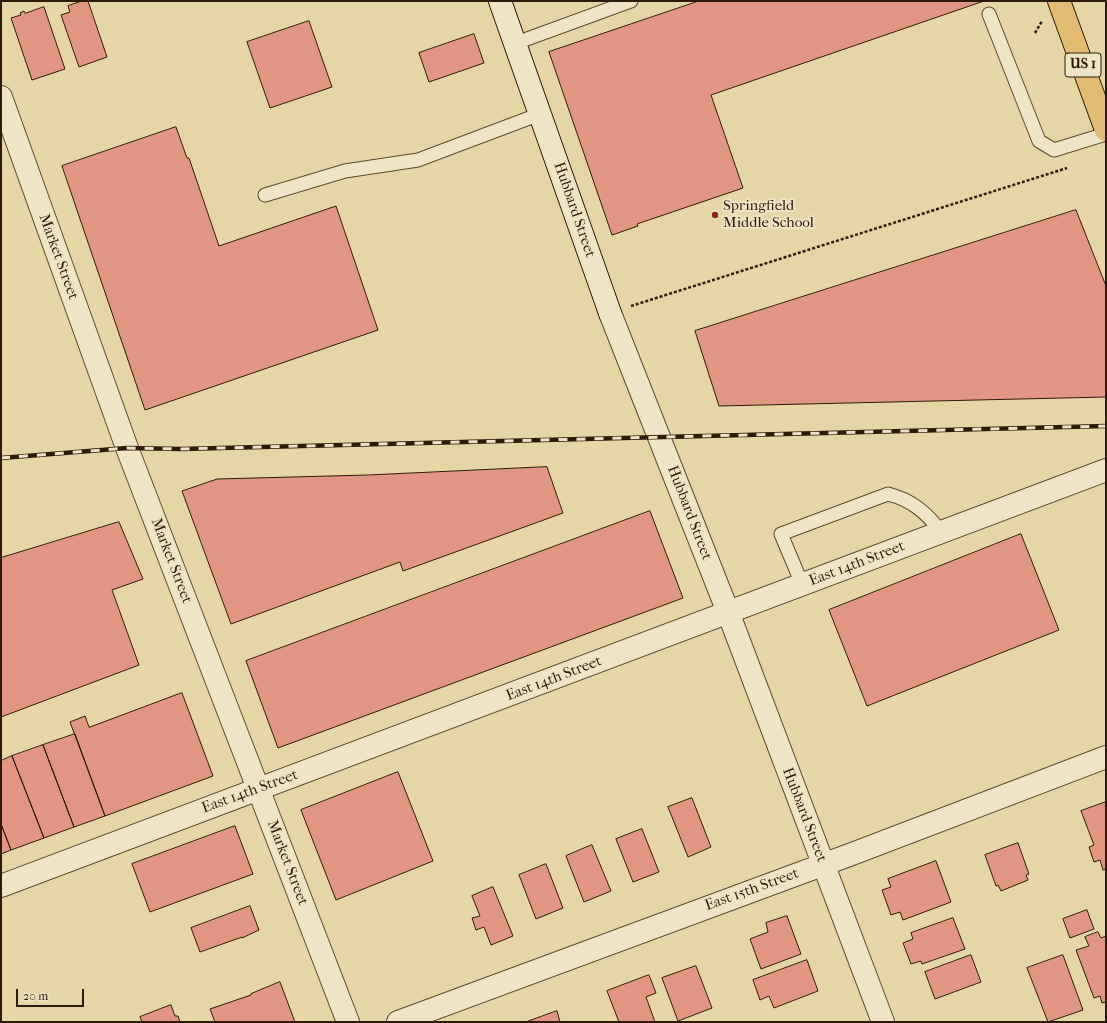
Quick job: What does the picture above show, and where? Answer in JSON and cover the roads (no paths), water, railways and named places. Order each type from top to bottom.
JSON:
[{"type":"main road","name":"US 1","points":[[1059,1],[1106,130]]},
{"type":"street","name":"Hubbard Street","points":[[500,1],[610,313],[728,612],[883,1022]]},
{"type":"street","name":"Market Street","points":[[1,96],[127,448],[348,1022]]},
{"type":"street","name":"East 14th Street","points":[[1,886],[1106,470]]},
{"type":"street","name":"East 15th Street","points":[[398,1022],[1106,757]]},
{"type":"lane","points":[[516,43],[631,1]]},
{"type":"lane","points":[[989,14],[1039,141],[1054,150],[1106,134]]},
{"type":"lane","points":[[265,195],[345,171],[418,160],[540,114]]},
{"type":"lane","points":[[802,584],[781,534],[888,494],[902,498],[918,507],[930,517],[941,532]]},
{"type":"railway","points":[[1,458],[127,448],[181,449],[1106,426]]},
{"type":"place","name":"Springfield Middle School","points":[[715,215]]}]
